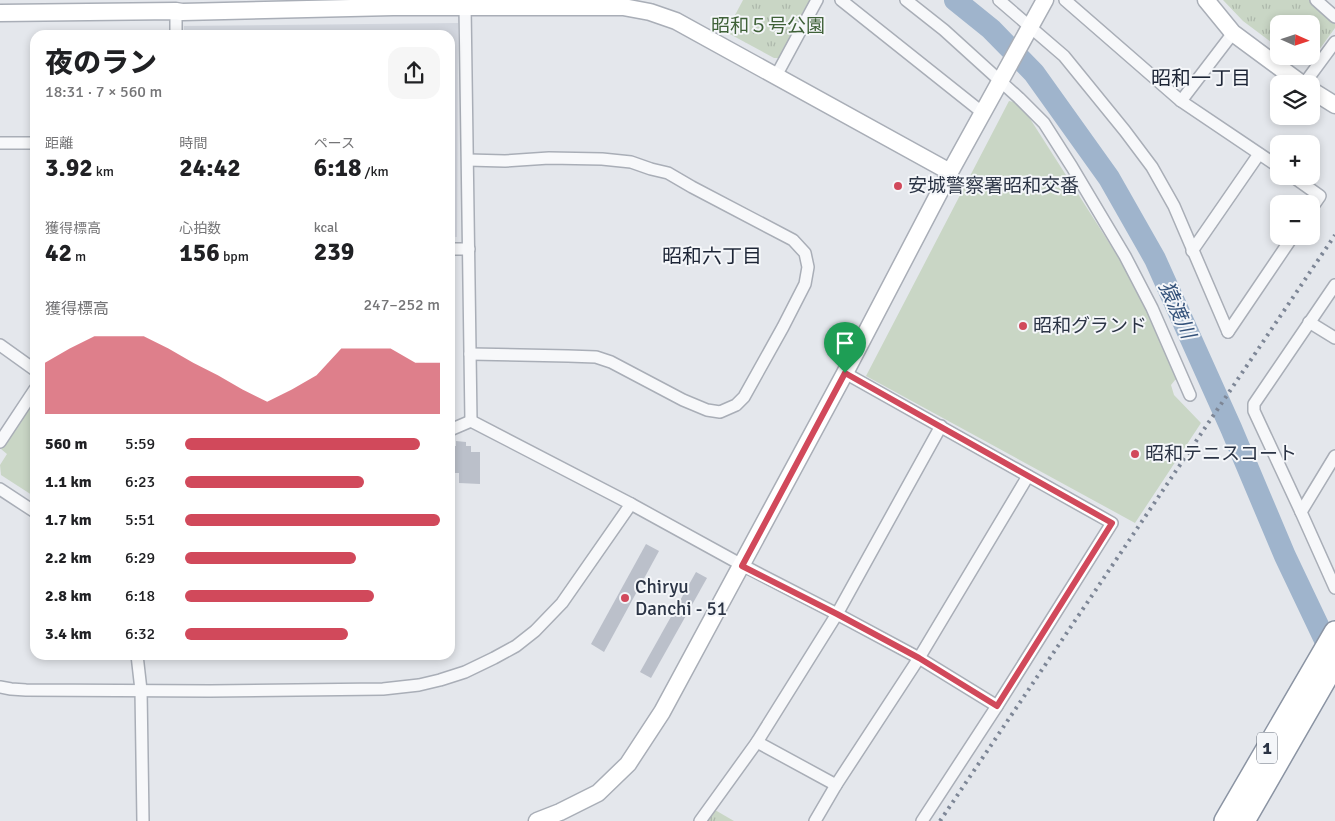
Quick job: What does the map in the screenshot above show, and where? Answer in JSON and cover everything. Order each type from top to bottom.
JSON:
[{"type":"highway","name":"1","points":[[1244,821],[1315,682],[1335,632]]},
{"type":"highway","name":"1","points":[[1224,821],[1315,682],[1335,663]]},
{"type":"street","points":[[776,76],[817,0]]},
{"type":"street","points":[[841,0],[983,114]]},
{"type":"street","points":[[906,0],[1002,79],[1044,123],[1125,256],[1152,308],[1190,395]]},
{"type":"street","points":[[998,0],[1029,29],[1064,56],[1152,167],[1174,206],[1228,332],[1287,245]]},
{"type":"street","points":[[537,821],[560,817],[598,793],[628,764],[662,712],[845,373],[950,172],[1045,0]]},
{"type":"street","points":[[1065,0],[1181,101],[1270,161]]},
{"type":"street","points":[[1206,0],[1233,33],[1291,75]]},
{"type":"street","points":[[1316,0],[1335,17]]},
{"type":"street","points":[[0,12],[54,6],[182,12],[393,3],[465,6],[623,4],[676,21],[950,172]]},
{"type":"street","points":[[465,6],[471,421]]},
{"type":"street","points":[[176,11],[176,30]]},
{"type":"street","points":[[1181,101],[1233,33]]},
{"type":"street","points":[[1310,75],[1335,42]]},
{"type":"street","points":[[1320,95],[1335,104]]},
{"type":"street","points":[[0,143],[30,143]]},
{"type":"street","points":[[1192,251],[1260,154]]},
{"type":"street","points":[[468,160],[602,159],[631,162],[668,173],[793,240],[805,253],[808,267],[805,284],[744,397],[736,405],[720,412],[707,410],[675,396],[612,362],[596,357],[470,354]]},
{"type":"street","points":[[1305,185],[1319,195]]},
{"type":"street","points":[[455,249],[469,249]]},
{"type":"street","points":[[1335,285],[1254,404],[1254,411],[1335,588]]},
{"type":"street","points":[[1309,322],[1335,338]]},
{"type":"street","points":[[0,345],[30,366]]},
{"type":"street","points":[[845,373],[1112,523],[922,821]]},
{"type":"street","points":[[0,442],[30,397]]},
{"type":"street","points":[[455,428],[471,421]]},
{"type":"street","points":[[471,421],[919,658],[997,706]]},
{"type":"street","points":[[700,821],[757,742],[837,614],[941,426]]},
{"type":"street","points":[[1301,512],[1335,456]]},
{"type":"street","points":[[815,821],[836,785],[919,658],[1028,476]]},
{"type":"street","points":[[0,489],[30,509]]},
{"type":"street","points":[[0,687],[26,690],[210,691],[383,689],[419,685],[465,672],[516,646],[535,631],[562,603],[631,504]]},
{"type":"street","points":[[138,660],[141,690],[143,821]]},
{"type":"street","points":[[757,742],[836,785]]},
{"type":"shaded area","points":[[458,23],[457,237],[455,237],[455,30],[184,30],[184,26]]},
{"type":"green space","name":"昭和５号公園","points":[[743,0],[811,0],[779,58],[774,58],[726,32]]},
{"type":"green space","points":[[1223,0],[1309,0],[1335,22],[1335,28],[1320,49],[1320,15],[1270,15],[1270,41],[1243,21]]},
{"type":"green space","name":"昭和グランド","points":[[1009,101],[1020,103],[1131,277],[1179,379],[1175,380],[1171,385],[1174,395],[1201,423],[1135,523],[866,376]]},
{"type":"green space","points":[[30,406],[30,494],[1,475],[0,465],[7,454],[1,449]]},
{"type":"green space","points":[[715,810],[734,821],[707,821]]},
{"type":"building","points":[[456,441],[466,442],[466,446],[471,446],[471,452],[480,452],[480,484],[459,483],[459,473],[455,473]]},
{"type":"building","name":"Chiryu Danchi - 51","points":[[646,544],[659,551],[604,652],[591,644]]},
{"type":"building","points":[[696,572],[707,578],[651,678],[640,672]]},
{"type":"waterway","name":"猿渡川","points":[[955,0],[991,29],[1034,73],[1109,178],[1155,259],[1231,428],[1285,556],[1335,661]]},
{"type":"railway","points":[[940,821],[1335,235]]},
{"type":"place","name":"安城警察署昭和交番","points":[[898,186]]},
{"type":"place","name":"昭和グランド","points":[[1023,326]]},
{"type":"place","name":"昭和テニスコート","points":[[1135,454]]},
{"type":"place","name":"Chiryu Danchi - 51","points":[[625,598]]},
{"type":"district","name":"昭和一丁目","points":[[1201,78]]},
{"type":"district","name":"昭和六丁目","points":[[712,256]]},
{"type":"route","points":[[845,373],[1112,523],[997,706],[919,658],[742,566],[845,373]]}]
